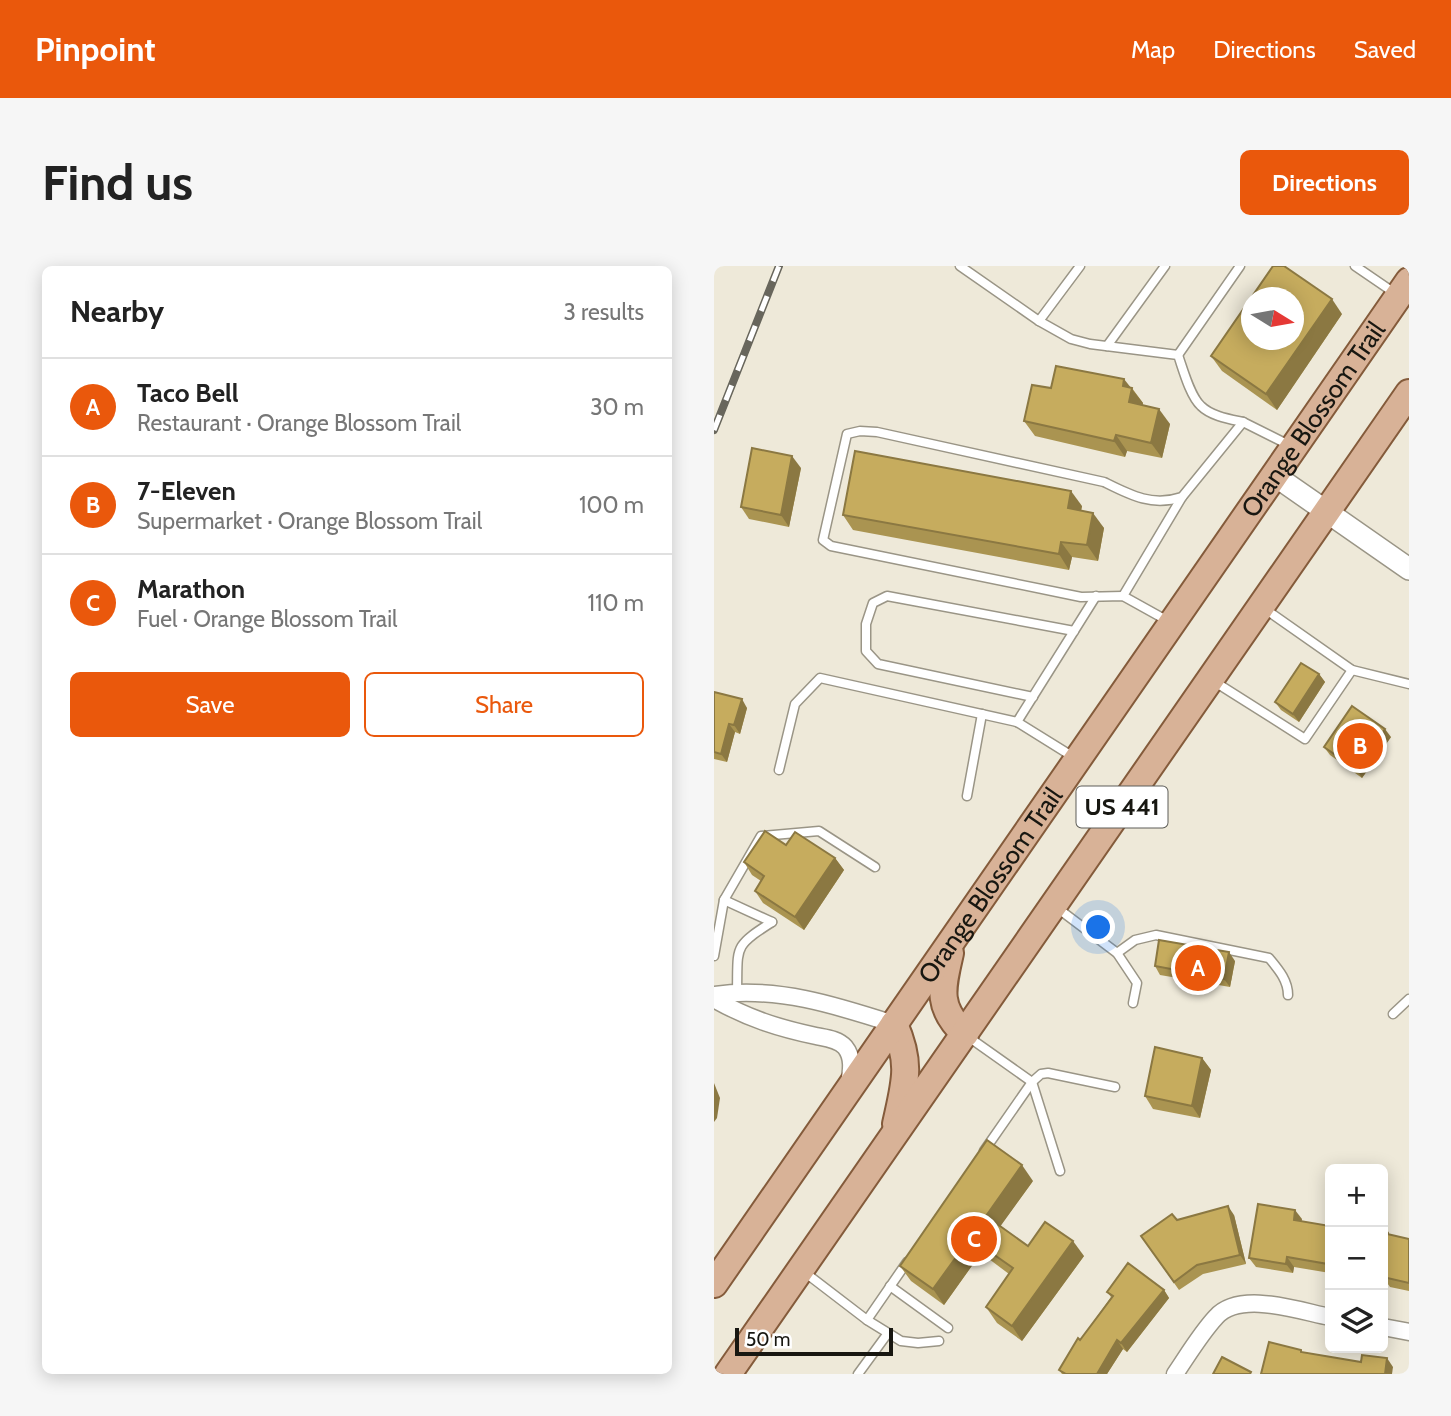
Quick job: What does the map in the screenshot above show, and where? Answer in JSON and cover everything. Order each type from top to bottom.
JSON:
[{"type":"main road","name":"Orange Blossom Trail","points":[[714,1284],[1404,288]]},
{"type":"main road","name":"US 441","points":[[728,1374],[1409,393]]},
{"type":"main road","points":[[954,937],[942,987],[944,1006],[950,1021],[965,1034]]},
{"type":"main road","points":[[893,1137],[906,1079],[905,1052],[894,1024]]},
{"type":"street","points":[[1274,475],[1409,569]]},
{"type":"street","points":[[714,997],[737,991],[791,996],[848,1009],[894,1024]]},
{"type":"street","points":[[714,997],[762,1023],[833,1039],[845,1046],[852,1070],[848,1090]]},
{"type":"street","points":[[1175,1374],[1217,1315],[1232,1306],[1262,1304],[1325,1316]]},
{"type":"street","points":[[1388,1327],[1409,1332]]},
{"type":"lane","points":[[960,266],[1039,321],[1071,339],[1178,355]]},
{"type":"lane","points":[[1107,346],[1165,266]]},
{"type":"lane","points":[[1178,355],[1240,266]]},
{"type":"lane","points":[[1355,266],[1404,288]]},
{"type":"lane","points":[[1039,321],[1076,267]]},
{"type":"lane","points":[[1178,355],[1200,406],[1219,416],[1242,422],[1293,448]]},
{"type":"lane","points":[[1123,596],[1182,498],[1242,422]]},
{"type":"lane","points":[[1171,623],[1123,596],[1081,597],[831,546],[823,540],[847,434],[860,431],[877,432],[1104,482],[1137,498],[1168,502],[1182,498]]},
{"type":"lane","points":[[1032,697],[878,664],[866,651],[866,624],[873,604],[887,596],[1074,631]]},
{"type":"lane","points":[[1017,722],[1096,596]]},
{"type":"lane","points":[[1261,607],[1352,670],[1409,684]]},
{"type":"lane","points":[[1211,679],[1305,739],[1352,670]]},
{"type":"lane","points":[[779,770],[795,704],[820,678],[1017,722],[1077,760]]},
{"type":"lane","points":[[967,796],[982,714]]},
{"type":"lane","points":[[714,956],[724,900],[761,836],[819,831],[875,867]]},
{"type":"lane","points":[[724,900],[772,922],[741,945],[738,955],[737,991]]},
{"type":"lane","points":[[1053,906],[1117,953],[1137,983],[1133,1003]]},
{"type":"lane","points":[[1117,953],[1135,940],[1157,935],[1269,958],[1288,986],[1288,995]]},
{"type":"lane","points":[[1393,1014],[1409,999]]},
{"type":"lane","points":[[965,1034],[1032,1082],[1060,1171]]},
{"type":"lane","points":[[977,1161],[1032,1082],[1041,1074],[1048,1073],[1115,1087]]},
{"type":"lane","points":[[867,1320],[914,1252]]},
{"type":"lane","points":[[800,1269],[867,1320],[901,1340],[918,1343],[939,1341]]},
{"type":"lane","points":[[890,1286],[948,1328]]},
{"type":"lane","points":[[858,1374],[888,1333]]},
{"type":"building","points":[[1273,266],[1284,266],[1332,299],[1304,339],[1304,287],[1259,287]]},
{"type":"building","points":[[1241,312],[1241,350],[1297,350],[1266,394],[1211,356]]},
{"type":"building","points":[[1056,366],[1124,379],[1123,386],[1132,388],[1129,402],[1159,409],[1151,443],[1116,435],[1114,441],[1024,421],[1032,385],[1051,388]]},
{"type":"building","points":[[752,448],[792,456],[781,515],[741,507]]},
{"type":"building","points":[[855,451],[1071,491],[1068,508],[1093,513],[1087,545],[1061,542],[1059,554],[843,515]]},
{"type":"building","points":[[1301,663],[1319,674],[1293,714],[1275,702]]},
{"type":"building","points":[[714,692],[742,699],[734,725],[729,724],[721,754],[714,752]]},
{"type":"building","points":[[1352,706],[1385,729],[1357,770],[1324,747]]},
{"type":"building","points":[[765,831],[786,845],[795,832],[835,858],[795,917],[755,891],[764,876],[744,862]]},
{"type":"building","points":[[1159,940],[1229,952],[1224,979],[1155,966]]},
{"type":"building","points":[[1155,1047],[1202,1058],[1192,1106],[1145,1096]]},
{"type":"building","points":[[987,1140],[1022,1165],[986,1216],[1028,1246],[1045,1222],[1073,1241],[1012,1326],[986,1307],[1013,1268],[970,1238],[933,1289],[900,1266]]},
{"type":"building","points":[[1258,1204],[1295,1210],[1294,1220],[1325,1225],[1325,1263],[1287,1257],[1286,1264],[1249,1258]]},
{"type":"building","points":[[1228,1206],[1240,1255],[1197,1265],[1174,1282],[1141,1236],[1172,1214],[1177,1220]]},
{"type":"building","points":[[1388,1234],[1409,1239],[1409,1283],[1388,1278]]},
{"type":"building","points":[[1128,1263],[1164,1290],[1121,1343],[1117,1340],[1097,1374],[1066,1374],[1059,1370],[1078,1338],[1080,1340],[1113,1296],[1107,1292]]},
{"type":"building","points":[[1269,1342],[1301,1352],[1361,1362],[1362,1355],[1387,1358],[1385,1374],[1261,1374]]},
{"type":"building","points":[[1222,1357],[1251,1372],[1250,1374],[1213,1374]]},
{"type":"railway","points":[[714,430],[779,266]]},
{"type":"place","name":"7-Eleven","points":[[1360,746]]},
{"type":"place","name":"Taco Bell","points":[[1198,968]]},
{"type":"place","name":"Marathon","points":[[974,1239]]}]
